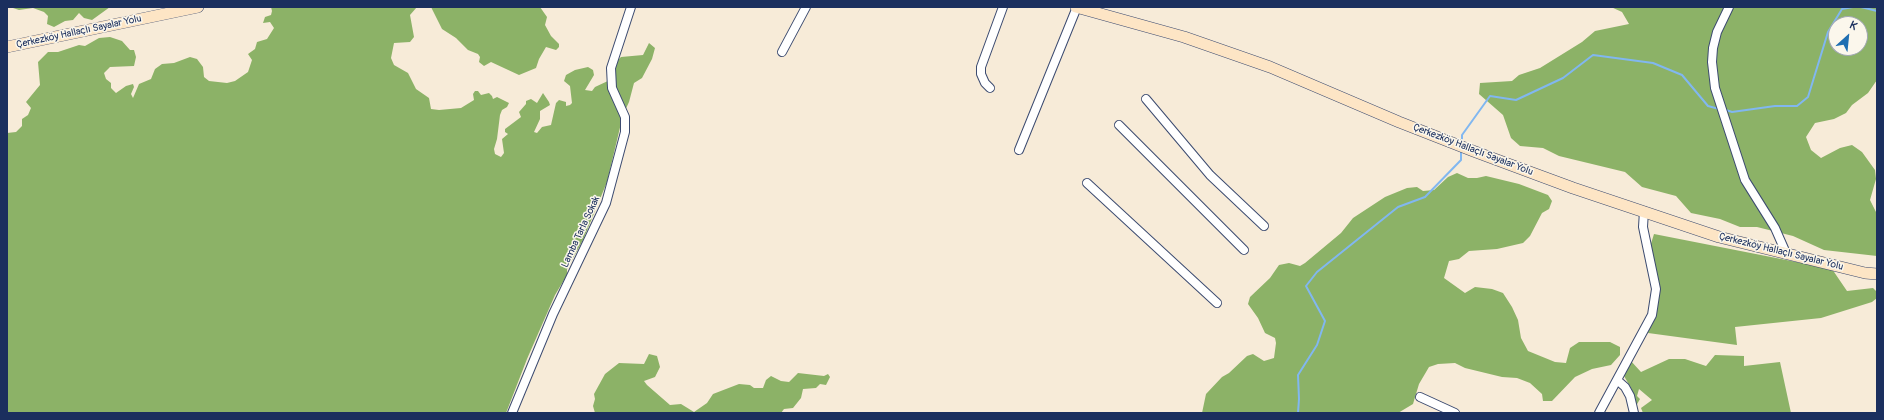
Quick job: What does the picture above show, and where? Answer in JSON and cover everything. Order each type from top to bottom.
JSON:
[{"type":"main road","name":"Çerkezköy Hallaçlı Sayalar Yolu","points":[[7,47],[198,7]]},
{"type":"main road","name":"Çerkezköy Hallaçlı Sayalar Yolu","points":[[1076,7],[1184,37],[1256,62],[1472,151],[1573,188],[1719,237],[1864,273],[1877,274]]},
{"type":"street","name":"Lamba Tarla Sokak","points":[[512,413],[553,314],[606,203],[625,132],[625,117],[612,88],[611,68],[631,7]]},
{"type":"street","points":[[782,52],[806,7]]},
{"type":"street","points":[[990,88],[985,83],[981,74],[981,67],[1003,7]]},
{"type":"street","points":[[1019,150],[1076,7]]},
{"type":"street","points":[[1729,7],[1717,32],[1713,48],[1712,62],[1715,88],[1745,180],[1775,228],[1786,253]]},
{"type":"street","points":[[1146,99],[1210,175],[1264,226]]},
{"type":"street","points":[[1119,125],[1244,250]]},
{"type":"street","points":[[1087,183],[1217,303]]},
{"type":"street","points":[[1599,413],[1652,315],[1656,289],[1643,227],[1644,211]]},
{"type":"street","points":[[1617,380],[1625,387],[1630,396],[1634,413]]},
{"type":"street","points":[[1420,397],[1455,413]]},
{"type":"green space","points":[[10,7],[110,7],[92,20],[84,18],[79,13],[73,20],[65,21],[54,27],[47,24],[48,16],[44,12],[33,8],[19,10]]},
{"type":"green space","points":[[271,7],[417,7],[410,15],[414,37],[410,42],[394,43],[391,58],[394,65],[408,73],[416,89],[429,98],[431,109],[439,110],[461,108],[474,100],[473,94],[475,91],[478,91],[481,95],[489,93],[493,99],[497,97],[509,103],[507,107],[502,110],[500,115],[497,139],[494,149],[495,154],[501,157],[504,153],[502,139],[508,134],[505,132],[505,129],[521,117],[519,112],[526,104],[526,101],[531,99],[537,103],[543,93],[549,102],[550,105],[540,111],[540,119],[534,132],[537,133],[542,127],[551,125],[556,103],[559,100],[566,102],[566,106],[572,103],[570,86],[564,81],[566,75],[575,70],[588,67],[593,70],[594,75],[585,90],[592,91],[595,87],[610,80],[617,61],[621,57],[643,55],[649,43],[655,48],[652,59],[642,78],[634,83],[629,102],[623,115],[607,182],[583,240],[567,269],[567,275],[555,295],[527,359],[506,413],[7,413],[7,133],[16,132],[22,126],[22,119],[28,115],[31,108],[26,102],[40,85],[38,62],[48,52],[58,52],[79,45],[85,46],[99,38],[110,37],[122,41],[130,50],[134,50],[136,57],[134,66],[110,67],[104,73],[106,79],[111,83],[111,88],[116,93],[126,86],[133,84],[134,87],[131,94],[133,98],[139,84],[151,79],[155,69],[162,64],[174,63],[190,57],[197,59],[203,67],[204,77],[209,81],[227,83],[235,81],[248,72],[252,60],[248,54],[255,49],[257,42],[267,39],[274,28],[270,22],[263,23],[265,17],[271,15]]},
{"type":"green space","points":[[431,7],[540,7],[547,17],[545,25],[551,36],[559,44],[559,47],[556,50],[546,47],[536,68],[519,75],[491,62],[484,66],[479,62],[480,57],[478,54],[468,50],[456,38],[442,29]]},
{"type":"green space","points":[[1611,7],[1877,7],[1877,80],[1868,93],[1852,105],[1846,113],[1834,119],[1815,123],[1806,137],[1811,150],[1821,158],[1840,148],[1852,145],[1862,152],[1875,170],[1876,179],[1870,200],[1877,214],[1877,256],[1824,250],[1793,236],[1757,227],[1740,227],[1720,219],[1691,213],[1676,196],[1642,187],[1625,172],[1559,156],[1543,148],[1520,146],[1511,138],[1503,115],[1479,94],[1480,83],[1512,81],[1519,75],[1540,68],[1582,42],[1595,31],[1629,24],[1622,12]]},
{"type":"green space","points":[[1457,173],[1468,178],[1486,176],[1519,184],[1548,195],[1552,201],[1549,209],[1542,213],[1530,236],[1523,243],[1497,249],[1469,251],[1459,259],[1449,261],[1444,278],[1465,293],[1475,287],[1492,289],[1503,293],[1518,320],[1521,338],[1528,351],[1555,362],[1566,363],[1570,348],[1579,342],[1610,342],[1620,347],[1620,355],[1611,365],[1592,369],[1575,377],[1552,401],[1543,401],[1542,394],[1530,383],[1517,378],[1502,377],[1465,368],[1455,363],[1438,364],[1429,367],[1419,384],[1413,404],[1398,413],[1202,413],[1206,394],[1222,377],[1229,373],[1247,356],[1253,354],[1264,361],[1274,358],[1276,343],[1275,338],[1265,333],[1258,318],[1248,304],[1250,297],[1270,278],[1279,265],[1289,263],[1300,266],[1305,263],[1341,233],[1353,218],[1385,197],[1407,188],[1417,187],[1423,191],[1434,190],[1448,177]]},
{"type":"green space","points":[[1654,234],[1832,269],[1847,291],[1873,288],[1877,292],[1877,298],[1872,302],[1821,318],[1735,327],[1737,345],[1648,333],[1655,279],[1649,250]]},
{"type":"green space","points":[[649,354],[657,356],[660,367],[655,377],[644,381],[647,385],[670,405],[681,404],[694,412],[707,403],[713,394],[739,384],[750,385],[754,388],[763,388],[766,380],[771,376],[781,381],[789,382],[798,373],[824,376],[828,374],[830,377],[826,385],[820,384],[816,388],[803,389],[801,398],[793,408],[784,409],[781,413],[595,413],[593,406],[595,399],[594,394],[605,374],[619,363],[644,364]]},
{"type":"green space","points":[[1715,355],[1744,356],[1744,366],[1780,362],[1791,413],[1643,413],[1641,408],[1652,400],[1639,389],[1637,396],[1640,399],[1636,406],[1631,388],[1624,376],[1630,360],[1641,372],[1669,359],[1685,359],[1706,366]]},
{"type":"waterway","points":[[1726,110],[1732,112],[1775,106],[1797,106],[1808,97],[1828,32],[1842,9],[1853,7]]},
{"type":"waterway","points":[[1861,7],[1877,11]]},
{"type":"waterway","points":[[1462,142],[1462,135],[1490,96],[1516,100],[1563,78],[1593,55],[1653,63],[1682,75],[1708,106],[1719,109]]},
{"type":"waterway","points":[[1298,413],[1298,375],[1317,345],[1325,321],[1306,286],[1317,272],[1398,207],[1425,197],[1461,160],[1461,150]]}]
